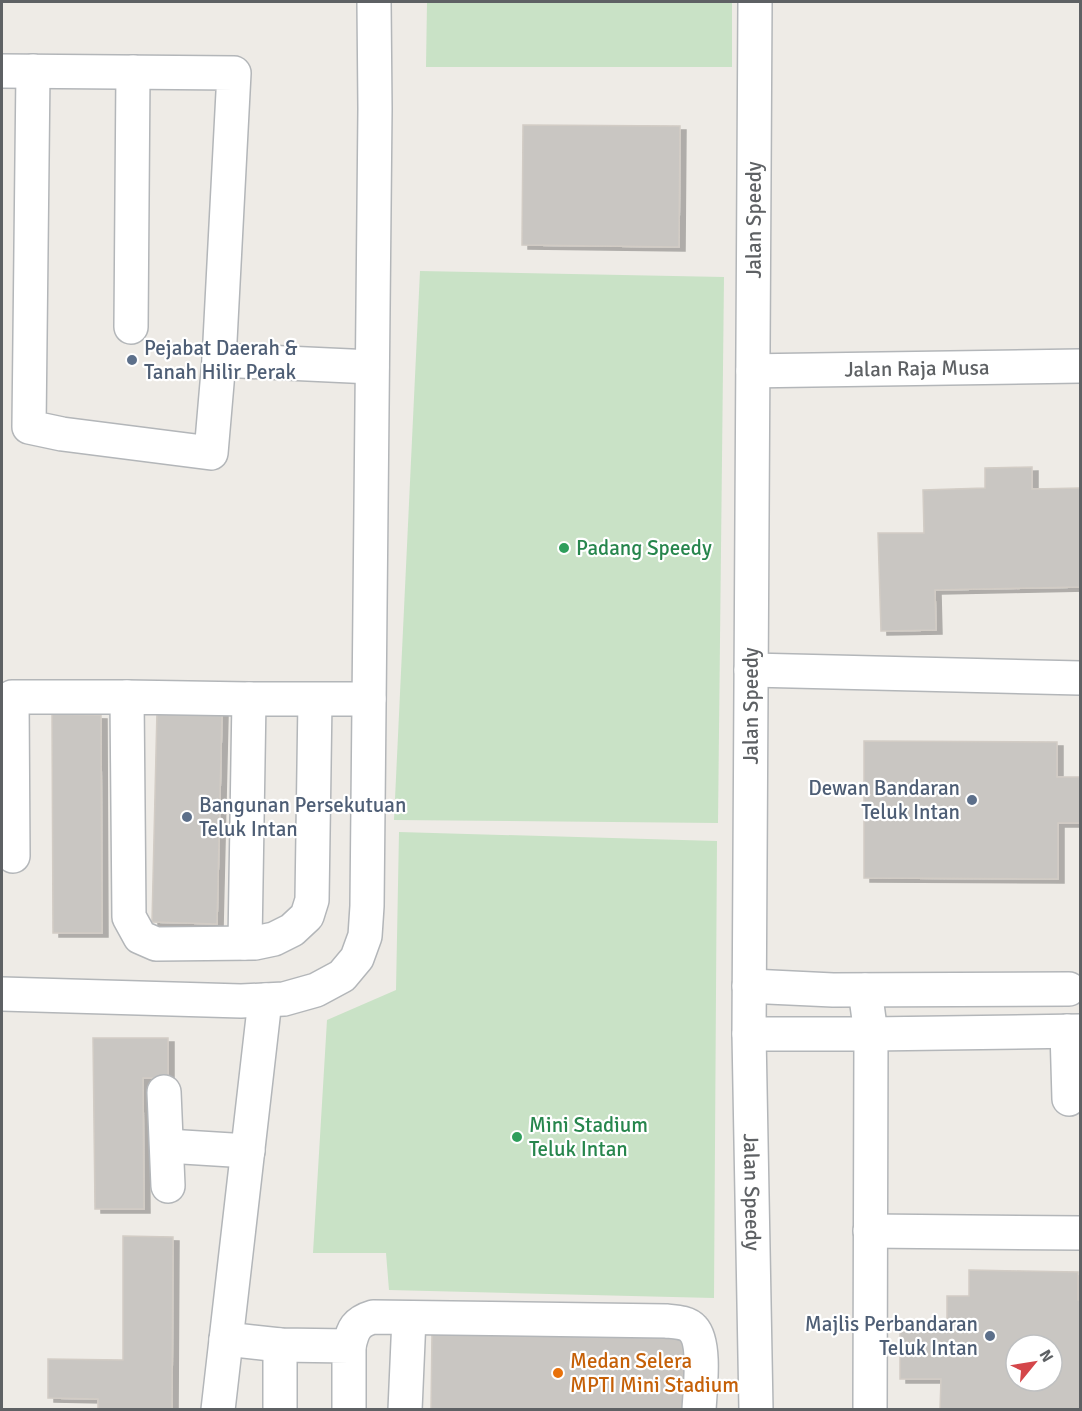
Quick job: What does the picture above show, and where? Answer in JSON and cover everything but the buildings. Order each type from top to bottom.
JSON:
[{"type":"street","points":[[2,994],[242,1001],[284,999],[316,990],[342,976],[357,958],[365,936],[367,906],[375,109],[374,2]]},
{"type":"street","name":"Jalan Speedy","points":[[755,2],[749,1034],[756,1410]]},
{"type":"street","points":[[17,71],[133,72],[234,73],[219,360],[211,453],[29,428],[17,71]]},
{"type":"street","points":[[131,327],[133,72]]},
{"type":"street","points":[[219,360],[372,367]]},
{"type":"street","name":"Jalan Raja Musa","points":[[753,371],[1080,366]]},
{"type":"street","points":[[751,670],[1080,678]]},
{"type":"street","points":[[14,856],[12,697],[369,699]]},
{"type":"street","points":[[127,697],[129,917],[140,937],[156,944],[245,943],[274,939],[292,930],[307,916],[312,900],[315,700]]},
{"type":"street","points":[[245,943],[249,699]]},
{"type":"street","points":[[749,986],[865,990],[1069,989]]},
{"type":"street","points":[[865,990],[871,1035],[870,1410]]},
{"type":"street","points":[[218,1410],[265,1000]]},
{"type":"street","points":[[749,1034],[871,1035],[1074,1031],[1069,1099]]},
{"type":"street","points":[[164,1092],[168,1186]]},
{"type":"street","points":[[166,1146],[248,1151]]},
{"type":"street","points":[[870,1231],[1080,1233]]},
{"type":"street","points":[[349,1410],[349,1346],[352,1331],[360,1321],[373,1317],[683,1323],[693,1329],[699,1340],[699,1410]]},
{"type":"street","points":[[405,1410],[410,1318]]},
{"type":"street","points":[[226,1339],[280,1345],[349,1346]]},
{"type":"street","points":[[280,1345],[280,1410]]},
{"type":"green space","points":[[427,2],[732,2],[732,67],[426,67]]},
{"type":"green space","name":"Padang Speedy","points":[[420,271],[724,277],[718,823],[394,820]]},
{"type":"green space","name":"Mini Stadium Teluk Intan","points":[[399,832],[717,841],[714,1298],[389,1290],[386,1253],[313,1253],[327,1020],[396,990]]},
{"type":"place","name":"Pejabat Daerah & Tanah Hilir Perak","points":[[132,360]]},
{"type":"place","name":"Padang Speedy","points":[[564,548]]},
{"type":"place","name":"Dewan Bandaran Teluk Intan","points":[[972,800]]},
{"type":"place","name":"Bangunan Persekutuan Teluk Intan","points":[[187,817]]},
{"type":"place","name":"Mini Stadium Teluk Intan","points":[[517,1137]]},
{"type":"place","name":"Majlis Perbandaran Teluk Intan","points":[[990,1336]]},
{"type":"place","name":"Medan Selera MPTI Mini Stadium","points":[[558,1373]]}]
